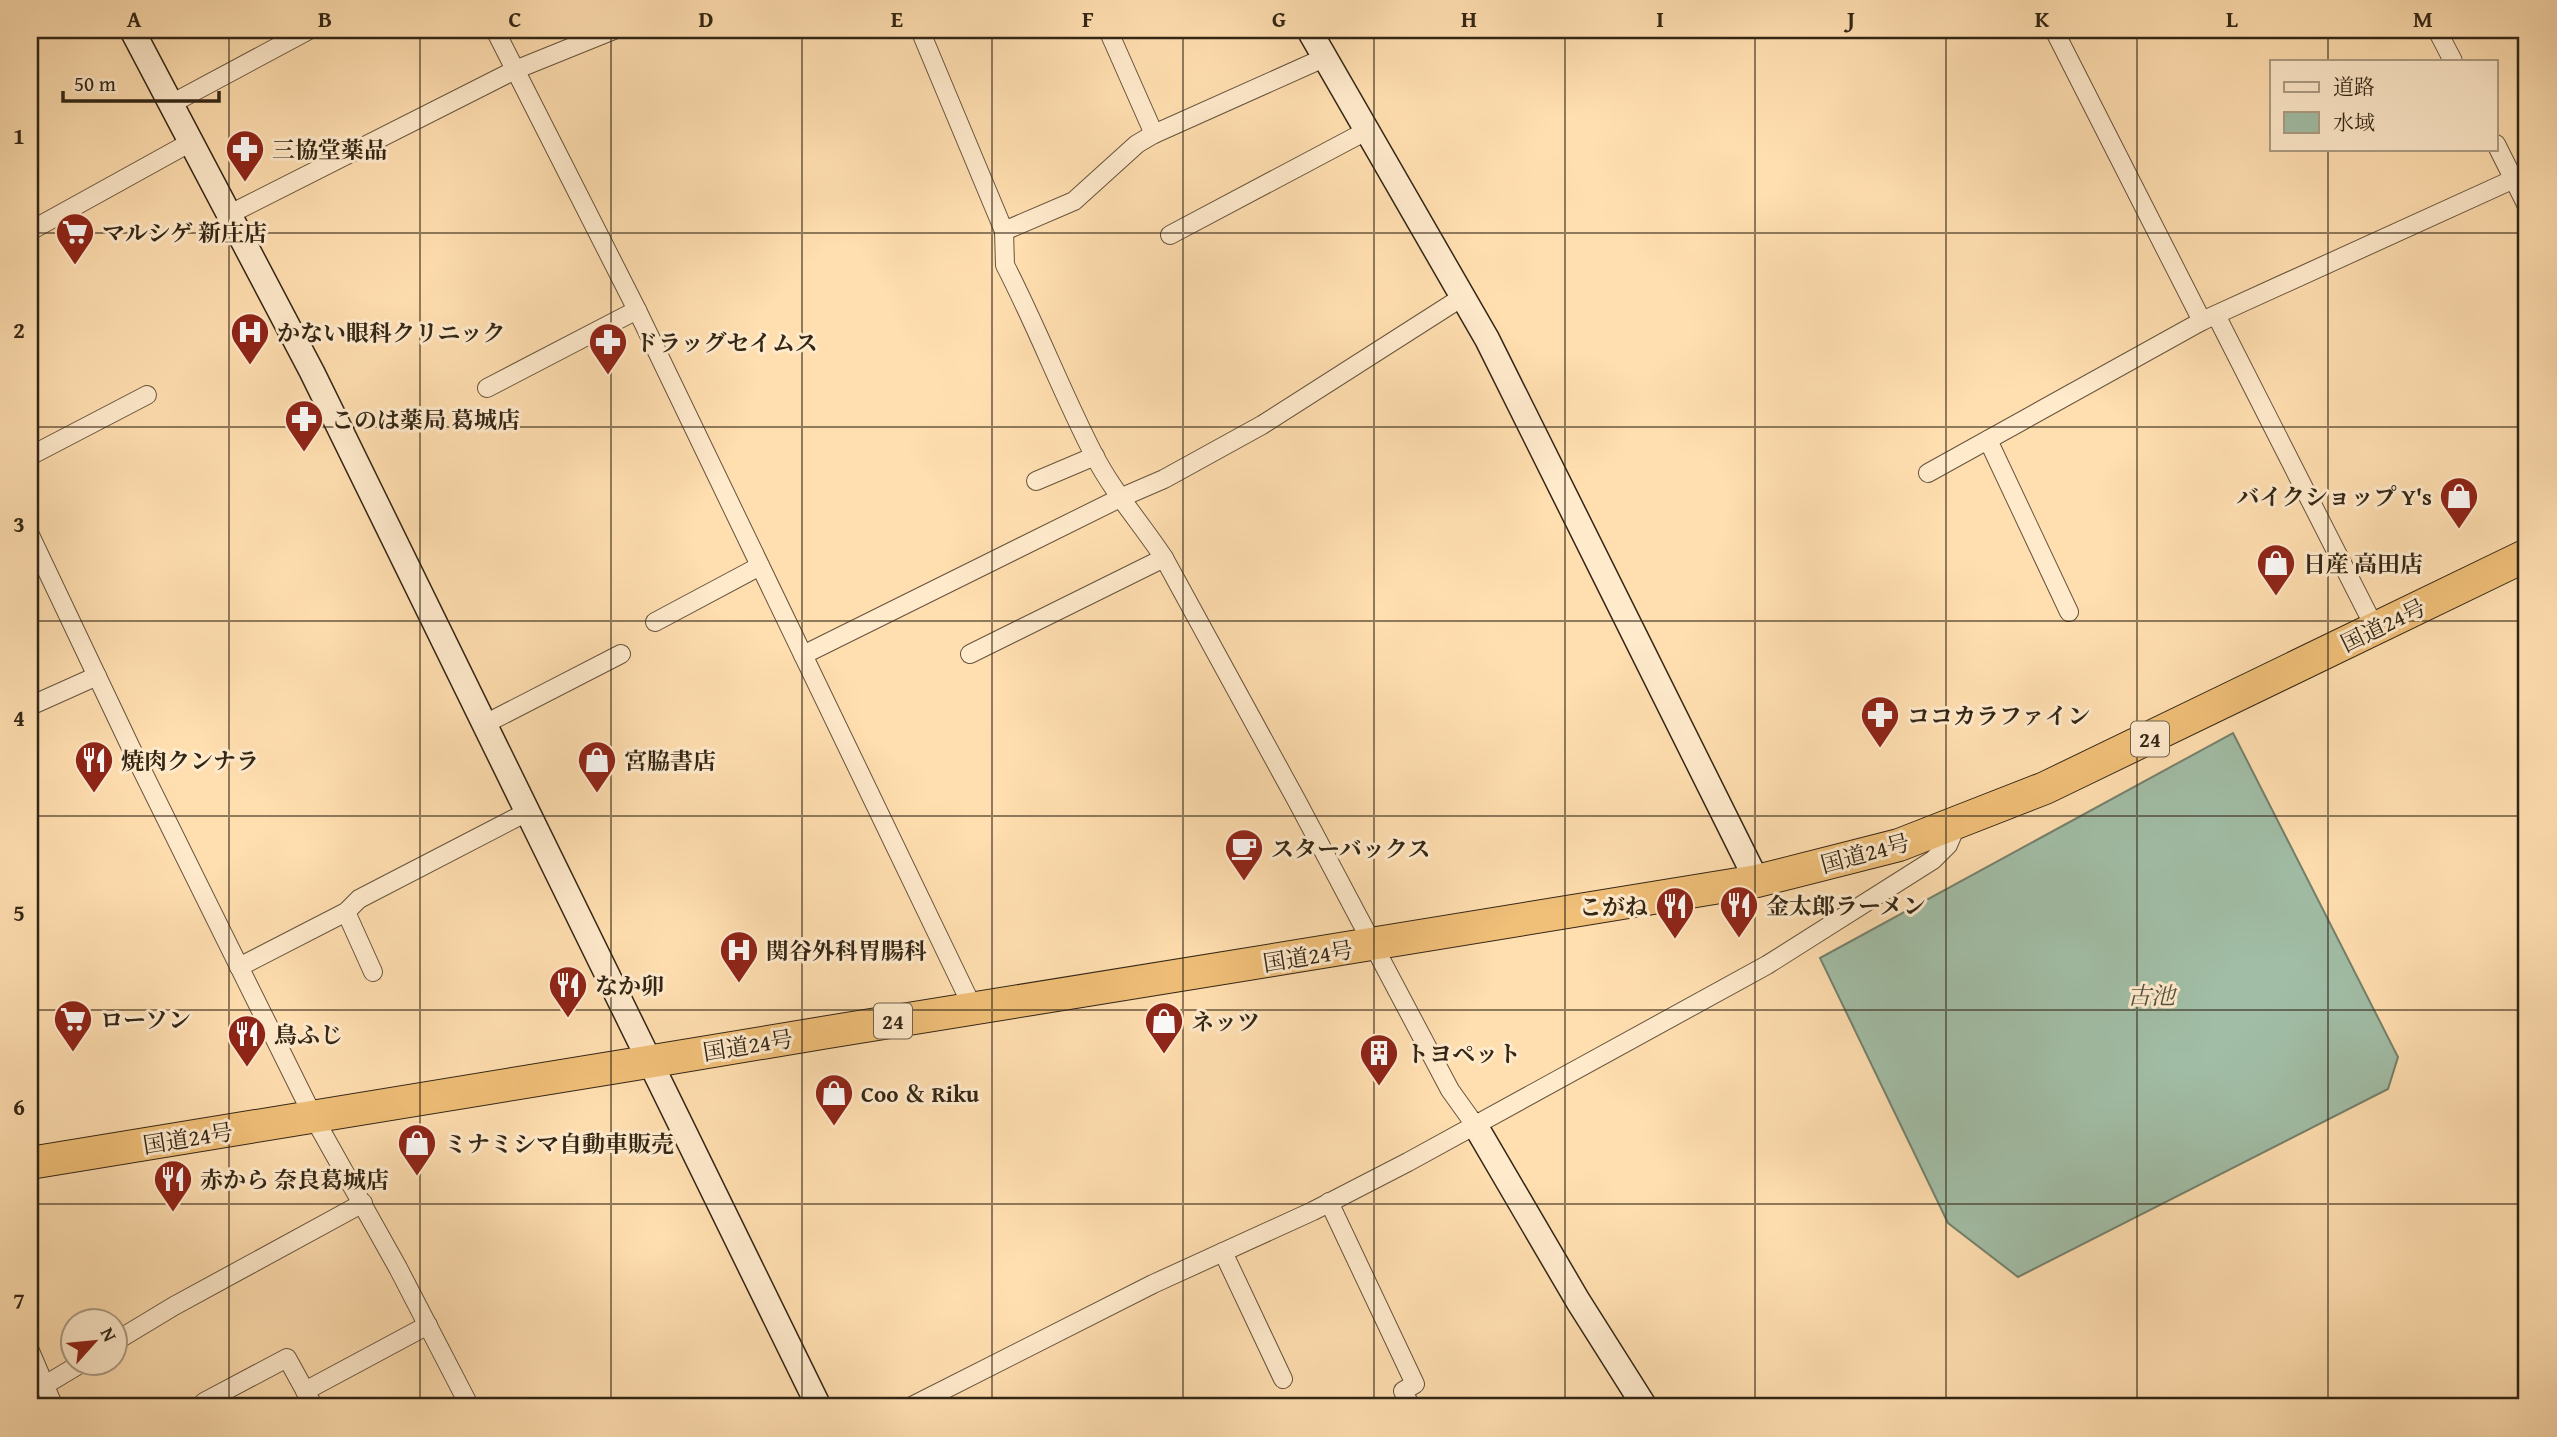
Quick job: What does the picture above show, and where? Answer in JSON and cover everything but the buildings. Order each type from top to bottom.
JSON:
[{"type":"highway","name":"国道24号","points":[[30,1163],[1373,946],[1757,881],[1899,845],[2045,788],[2115,757],[2527,555]]},
{"type":"street","points":[[132,30],[312,372],[819,1407]]},
{"type":"street","points":[[171,104],[309,30]]},
{"type":"street","points":[[495,30],[637,310],[973,1009]]},
{"type":"street","points":[[230,214],[515,70],[614,30]]},
{"type":"street","points":[[919,30],[1004,231],[1005,265],[1095,456],[1120,498],[1145,528],[1164,558],[1450,1090],[1475,1125],[1578,1301],[1645,1407]]},
{"type":"street","points":[[1108,30],[1154,134]]},
{"type":"street","points":[[1309,30],[1464,296],[1757,881]]},
{"type":"street","points":[[2054,30],[2375,628]]},
{"type":"street","points":[[2437,30],[2452,60]]},
{"type":"street","points":[[1004,231],[1074,201],[1137,144],[1154,134],[1326,57]]},
{"type":"street","points":[[1170,235],[1368,130]]},
{"type":"street","points":[[30,231],[191,142]]},
{"type":"street","points":[[2498,148],[2527,206]]},
{"type":"street","points":[[1928,473],[2209,318],[2514,179]]},
{"type":"street","points":[[803,655],[1120,498],[1164,479],[1262,425],[1464,296]]},
{"type":"street","points":[[488,387],[637,310]]},
{"type":"street","points":[[30,456],[147,395]]},
{"type":"street","points":[[1988,440],[2068,612]]},
{"type":"street","points":[[1036,481],[1095,456]]},
{"type":"street","points":[[30,535],[314,1118],[363,1203],[470,1407]]},
{"type":"street","points":[[970,654],[1164,558]]},
{"type":"street","points":[[655,622],[760,566]]},
{"type":"street","points":[[484,725],[621,654]]},
{"type":"street","points":[[30,706],[97,676]]},
{"type":"street","points":[[239,967],[346,912],[359,899],[527,812]]},
{"type":"street","points":[[910,1407],[1153,1284],[1329,1202],[1766,965],[1933,860],[1948,845],[1957,824]]},
{"type":"street","points":[[346,912],[373,972]]},
{"type":"street","points":[[1329,1202],[1415,1384],[1403,1391],[1411,1407]]},
{"type":"street","points":[[130,1333],[363,1203]]},
{"type":"street","points":[[1223,1252],[1283,1379]]},
{"type":"street","points":[[305,1391],[428,1325]]},
{"type":"street","points":[[30,1351],[54,1407]]},
{"type":"street","points":[[207,1407],[204,1402],[287,1358],[313,1407]]},
{"type":"street","points":[[45,1385],[60,1375]]},
{"type":"water","name":"古池","points":[[2233,733],[2398,1057],[2388,1089],[2018,1277],[1948,1223],[1820,958]]},
{"type":"place","name":"三協堂薬品","points":[[245,183]]},
{"type":"place","name":"マルシゲ 新庄店","points":[[75,266]]},
{"type":"place","name":"かない眼科クリニック","points":[[250,366]]},
{"type":"place","name":"ドラッグセイムス","points":[[608,376]]},
{"type":"place","name":"このは薬局 葛城店","points":[[304,453]]},
{"type":"place","name":"バイクショップ Y's","points":[[2459,530]]},
{"type":"place","name":"日産 高田店","points":[[2276,597]]},
{"type":"place","name":"ココカラファイン","points":[[1880,749]]},
{"type":"place","name":"焼肉クンナラ","points":[[94,794]]},
{"type":"place","name":"宮脇書店","points":[[597,794]]},
{"type":"place","name":"スターバックス","points":[[1244,882]]},
{"type":"place","name":"金太郎ラーメン","points":[[1739,939]]},
{"type":"place","name":"こがね","points":[[1675,940]]},
{"type":"place","name":"関谷外科胃腸科","points":[[739,984]]},
{"type":"place","name":"なか卯","points":[[568,1019]]},
{"type":"place","name":"ローソン","points":[[73,1053]]},
{"type":"place","name":"ネッツ","points":[[1164,1055]]},
{"type":"place","name":"鳥ふじ","points":[[247,1068]]},
{"type":"place","name":"トヨペット","points":[[1379,1087]]},
{"type":"place","name":"Coo ＆ Riku","points":[[834,1127]]},
{"type":"place","name":"ミナミシマ自動車販売","points":[[417,1177]]},
{"type":"place","name":"赤から 奈良葛城店","points":[[173,1213]]}]
